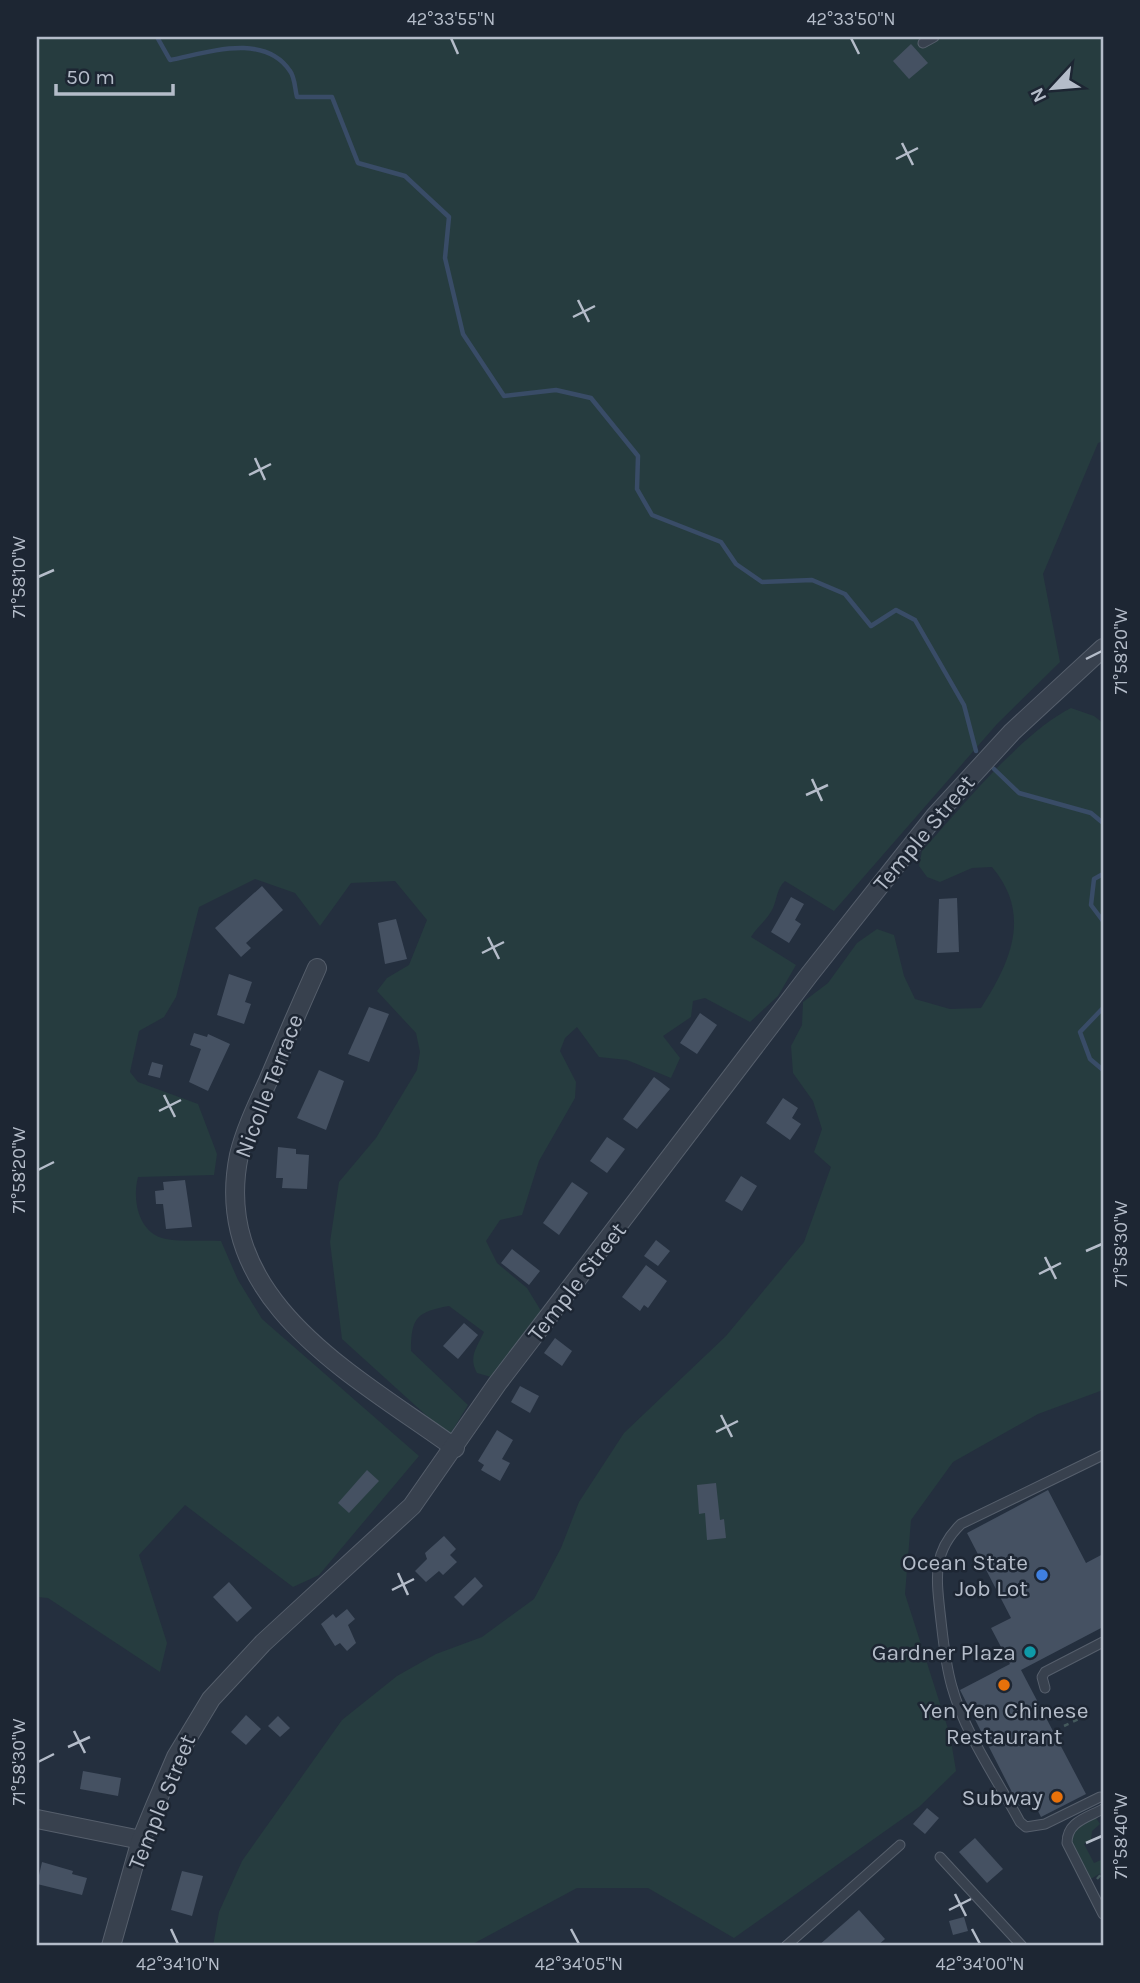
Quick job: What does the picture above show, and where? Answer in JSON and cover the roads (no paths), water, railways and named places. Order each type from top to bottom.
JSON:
[{"type":"street","name":"Temple Street","points":[[111,1946],[141,1840],[176,1757],[223,1684],[321,1587],[405,1514],[497,1384],[809,975],[935,816],[1012,732],[1103,648]]},
{"type":"street","name":"Nicolle Terrace","points":[[317,968],[252,1116],[240,1154],[236,1200],[245,1244],[265,1290],[296,1329],[454,1448]]},
{"type":"street","points":[[37,1819],[141,1840]]},
{"type":"lane","points":[[923,43],[934,37]]},
{"type":"lane","points":[[1100,1797],[1045,1824],[1026,1827],[1020,1822],[962,1715],[946,1662],[936,1566],[948,1536],[961,1524],[1103,1455]]},
{"type":"lane","points":[[1045,1688],[1042,1677],[1045,1672],[1103,1642]]},
{"type":"lane","points":[[1103,1810],[1073,1824],[1067,1832],[1067,1843],[1103,1914]]},
{"type":"lane","points":[[786,1946],[900,1845]]},
{"type":"lane","points":[[940,1857],[1022,1946]]},
{"type":"waterway","points":[[157,37],[170,60],[234,48],[265,52],[279,59],[290,71],[297,97],[332,97],[358,163],[405,176],[449,217],[445,258],[463,334],[504,396],[556,390],[591,398],[638,456],[637,489],[652,515],[721,542],[736,564],[762,582],[812,580],[845,594],[871,626],[896,610],[915,620],[964,705],[976,751]]},
{"type":"waterway","points":[[994,769],[1019,793],[1091,813],[1103,823]]},
{"type":"waterway","points":[[1103,874],[1094,879],[1091,905],[1103,921]]},
{"type":"waterway","points":[[1103,1008],[1080,1032],[1090,1059],[1103,1070]]},
{"type":"place","name":"Ocean State Job Lot","points":[[1042,1575]]},
{"type":"place","name":"Gardner Plaza","points":[[1030,1652]]},
{"type":"place","name":"Yen Yen Chinese Restaurant","points":[[1004,1685]]},
{"type":"place","name":"Subway","points":[[1057,1797]]}]
